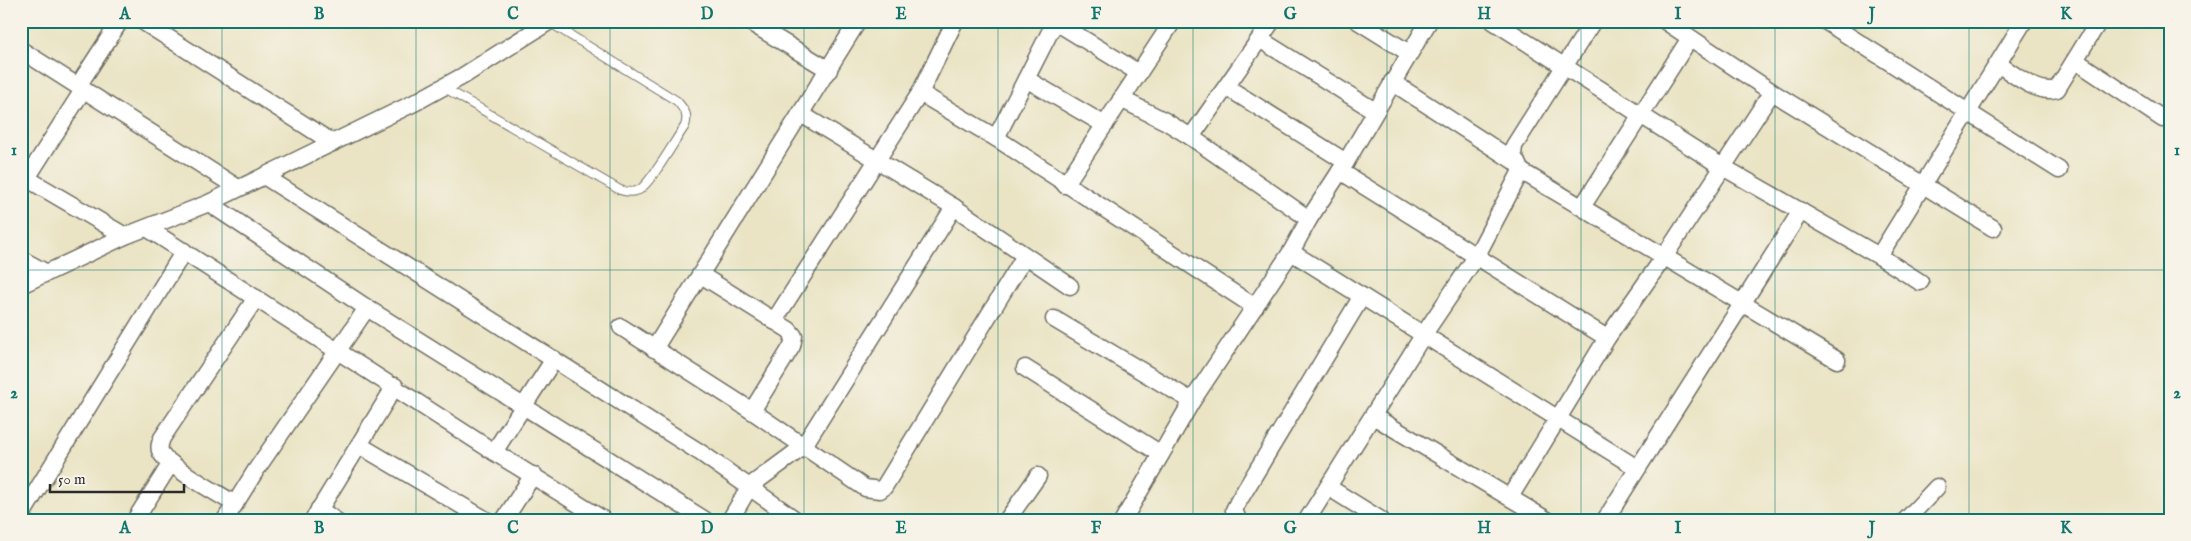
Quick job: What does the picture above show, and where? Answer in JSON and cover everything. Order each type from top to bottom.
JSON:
[{"type":"street","points":[[120,21],[81,88],[24,177],[124,236]]},
{"type":"street","points":[[142,21],[333,143]]},
{"type":"street","points":[[748,21],[829,70]]},
{"type":"street","points":[[654,349],[858,21]]},
{"type":"street","points":[[774,321],[875,160],[920,93],[955,21]]},
{"type":"street","points":[[1065,185],[1173,21]]},
{"type":"street","points":[[1191,137],[1228,88],[1272,21]]},
{"type":"street","points":[[1358,21],[1409,53]]},
{"type":"street","points":[[1123,520],[1192,401],[1291,252],[1429,21]]},
{"type":"street","points":[[1493,21],[1721,166],[1879,256],[1920,282]]},
{"type":"street","points":[[1519,167],[1513,155],[1514,146],[1593,21]]},
{"type":"street","points":[[1665,21],[1772,92],[1923,183],[1993,228]]},
{"type":"street","points":[[1825,21],[2059,170]]},
{"type":"street","points":[[1879,256],[2024,21]]},
{"type":"street","points":[[1998,64],[2037,88],[2048,92],[2057,89],[2100,21]]},
{"type":"street","points":[[21,285],[124,236],[208,203],[333,143],[443,88],[550,22]]},
{"type":"street","points":[[996,138],[1055,22],[1139,73]]},
{"type":"street","points":[[1582,207],[1690,38]]},
{"type":"street","points":[[1261,40],[1375,111]]},
{"type":"street","points":[[21,50],[238,188]]},
{"type":"street","points":[[2076,61],[2162,119]]},
{"type":"street","points":[[1026,79],[1105,125]]},
{"type":"street","points":[[1392,82],[1582,207],[1837,360]]},
{"type":"street","points":[[1228,88],[1476,257],[1607,338]]},
{"type":"street","points":[[1510,497],[1607,338],[1664,257],[1721,166],[1772,92]]},
{"type":"street","points":[[920,93],[996,138],[1065,185],[1255,307]]},
{"type":"street","points":[[1121,99],[1165,121],[1191,137],[1309,219]]},
{"type":"street","points":[[801,114],[954,207],[1070,286]]},
{"type":"street","points":[[1307,520],[1424,334],[1476,257],[1519,167]]},
{"type":"street","points":[[264,176],[554,359],[750,486],[796,520]]},
{"type":"street","points":[[208,203],[367,308],[705,520]]},
{"type":"street","points":[[730,520],[750,486],[803,446],[954,207]]},
{"type":"street","points":[[1605,520],[1801,211]]},
{"type":"street","points":[[147,228],[338,352],[395,386],[494,452],[604,520]]},
{"type":"street","points":[[21,516],[184,251]]},
{"type":"street","points":[[1291,252],[1424,334],[1556,420],[1637,468]]},
{"type":"street","points":[[620,327],[752,411],[865,488],[873,491],[884,487],[1025,256]]},
{"type":"street","points":[[21,259],[47,273]]},
{"type":"street","points":[[701,275],[789,330],[795,340],[752,411]]},
{"type":"street","points":[[1238,520],[1234,510],[1238,502],[1362,296]]},
{"type":"street","points":[[234,504],[171,463],[161,453],[159,448],[162,438],[256,298]]},
{"type":"street","points":[[225,520],[367,308]]},
{"type":"street","points":[[1054,318],[1192,401]]},
{"type":"street","points":[[494,452],[554,359]]},
{"type":"street","points":[[1025,368],[1161,454]]},
{"type":"street","points":[[335,520],[316,515],[395,386]]},
{"type":"street","points":[[1373,416],[1547,520]]},
{"type":"street","points":[[359,445],[486,520]]},
{"type":"street","points":[[135,520],[171,463]]},
{"type":"street","points":[[504,520],[533,475]]},
{"type":"street","points":[[1008,520],[1038,476]]},
{"type":"street","points":[[1328,487],[1381,520]]},
{"type":"street","points":[[1906,520],[1937,487]]},
{"type":"lane","points":[[443,88],[620,190],[628,192],[638,190],[647,182],[685,126],[688,118],[685,110],[677,101],[550,22]]}]
